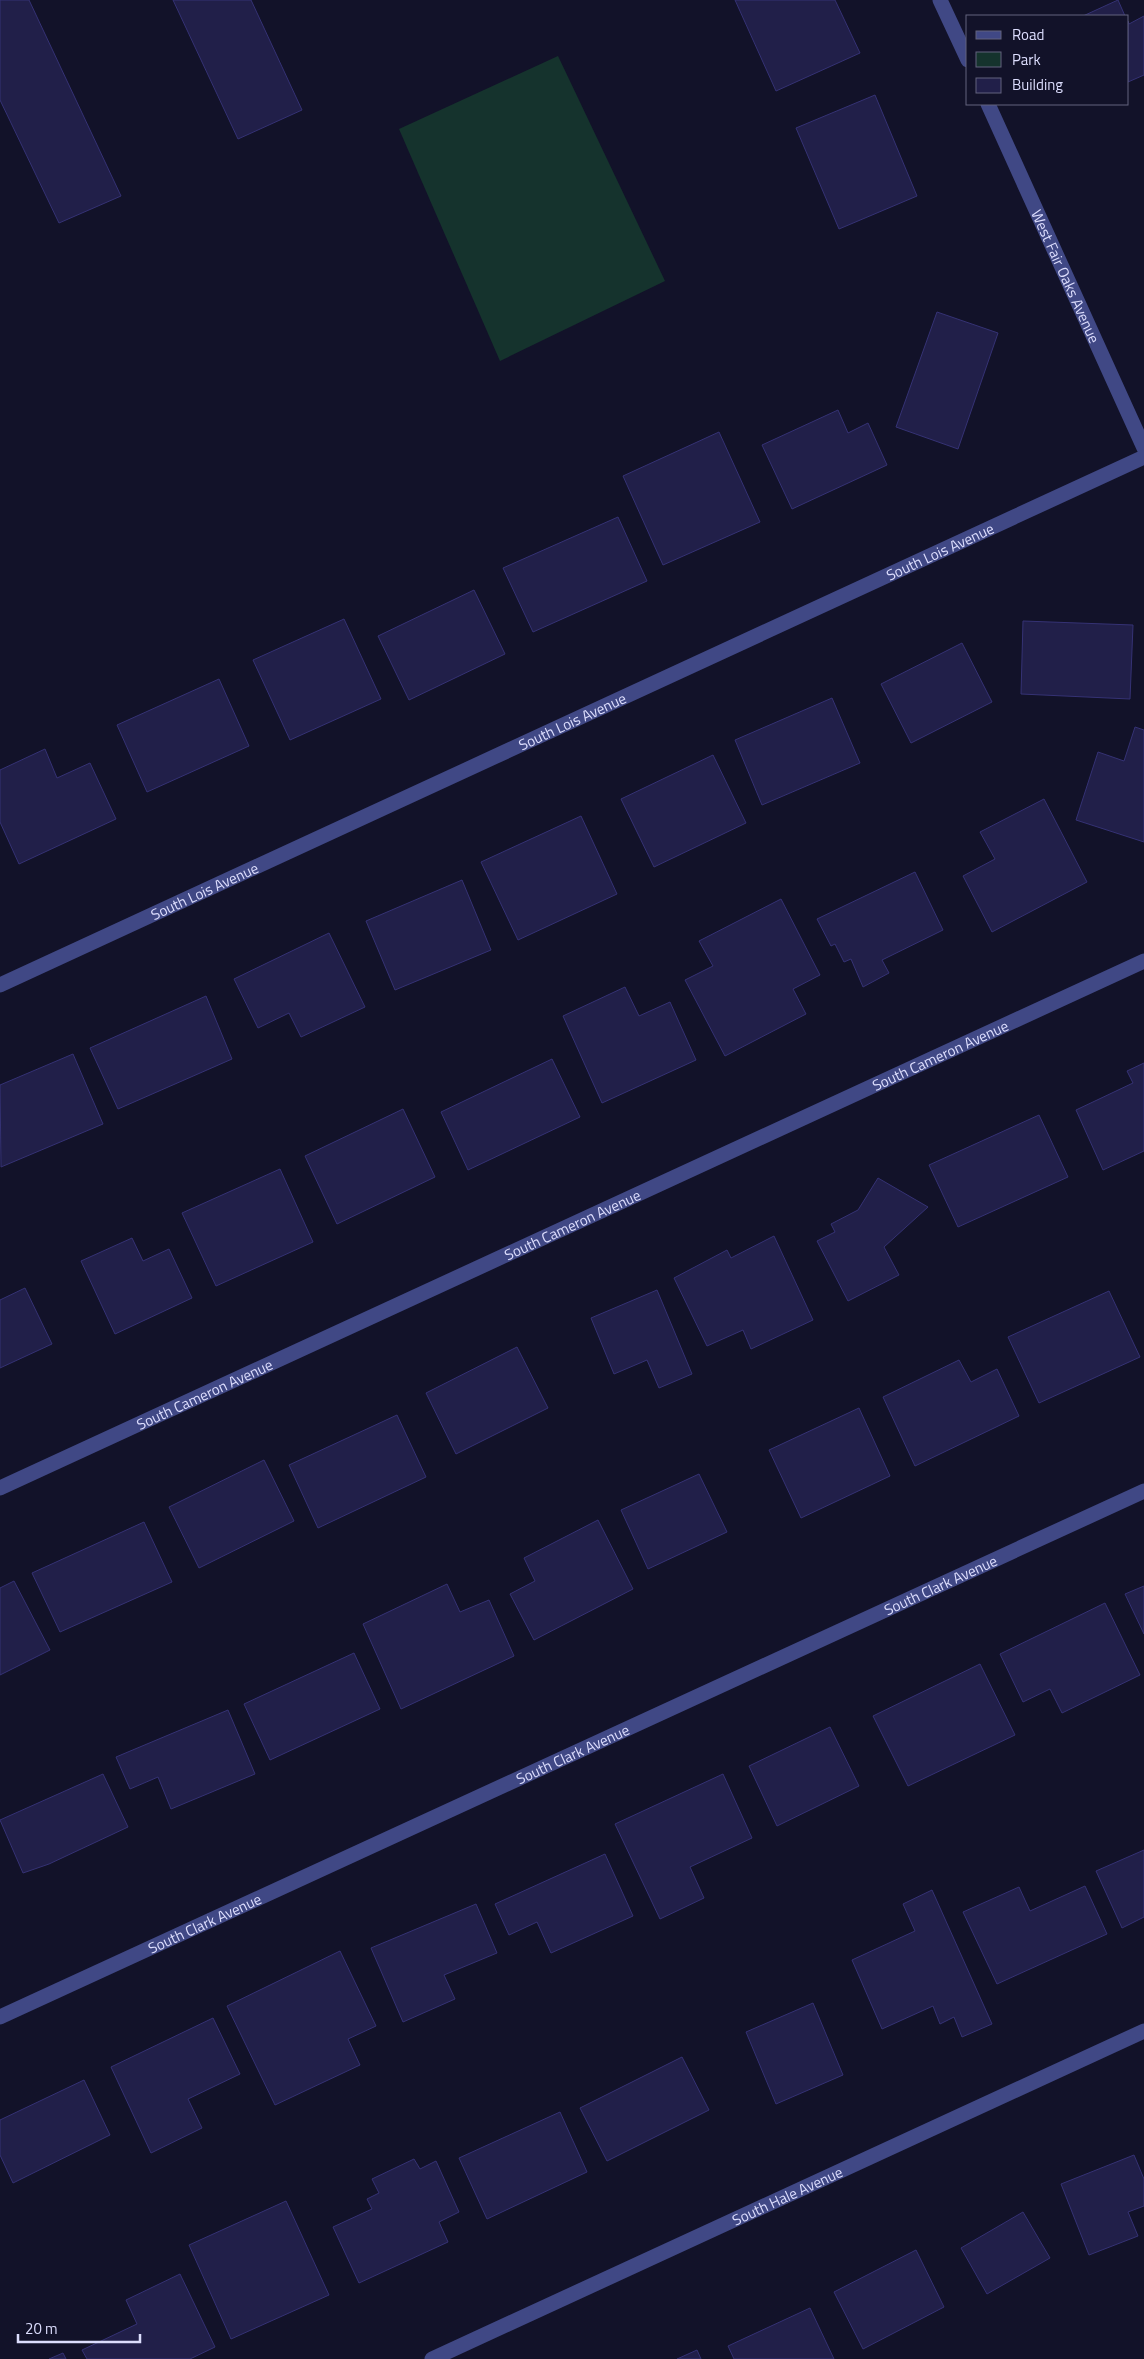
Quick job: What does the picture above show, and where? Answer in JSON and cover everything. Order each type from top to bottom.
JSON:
[{"type":"street","points":[[940,0],[966,56]]},
{"type":"street","name":"West Fair Oaks Avenue","points":[[988,105],[1144,448]]},
{"type":"street","name":"South Lois Avenue","points":[[0,985],[1144,457]]},
{"type":"street","name":"South Cameron Avenue","points":[[0,1488],[1144,961]]},
{"type":"street","name":"South Clark Avenue","points":[[0,2017],[1144,1491]]},
{"type":"street","name":"South Hale Avenue","points":[[432,2359],[1144,2031]]},
{"type":"green space","points":[[558,56],[665,281],[500,361],[399,129]]},
{"type":"building","points":[[0,0],[29,0],[121,196],[59,223],[0,100]]},
{"type":"building","points":[[173,0],[251,0],[302,110],[238,139]]},
{"type":"building","points":[[735,0],[835,0],[860,53],[776,91]]},
{"type":"building","points":[[1118,0],[1125,15],[1085,15]]},
{"type":"building","points":[[1144,16],[1144,75],[1129,82],[1129,24]]},
{"type":"building","points":[[875,95],[917,196],[839,229],[796,128]]},
{"type":"building","points":[[937,312],[998,333],[958,449],[896,427]]},
{"type":"building","points":[[838,410],[848,433],[868,423],[887,465],[792,509],[762,445]]},
{"type":"building","points":[[719,432],[760,522],[663,565],[623,476]]},
{"type":"building","points":[[618,517],[647,581],[533,632],[503,568]]},
{"type":"building","points":[[474,590],[505,654],[409,700],[378,636]]},
{"type":"building","points":[[344,619],[381,699],[290,740],[253,660]]},
{"type":"building","points":[[1023,621],[1133,625],[1130,699],[1021,694]]},
{"type":"building","points":[[962,643],[992,702],[911,743],[881,684]]},
{"type":"building","points":[[219,679],[249,746],[147,792],[117,725]]},
{"type":"building","points":[[832,698],[860,763],[762,805],[735,740]]},
{"type":"building","points":[[1135,727],[1144,730],[1144,842],[1076,820],[1098,752],[1124,761]]},
{"type":"building","points":[[45,749],[57,778],[90,763],[116,819],[19,864],[0,822],[0,770]]},
{"type":"building","points":[[713,755],[746,823],[654,867],[621,799]]},
{"type":"building","points":[[1044,799],[1087,882],[992,932],[963,876],[995,859],[980,832]]},
{"type":"building","points":[[581,816],[617,894],[518,940],[481,862]]},
{"type":"building","points":[[915,872],[943,930],[882,960],[889,973],[863,987],[851,959],[844,962],[835,944],[831,946],[817,919]]},
{"type":"building","points":[[462,880],[491,950],[395,990],[366,921]]},
{"type":"building","points":[[781,899],[820,975],[793,989],[806,1014],[725,1056],[685,980],[713,966],[699,941]]},
{"type":"building","points":[[329,933],[365,1007],[301,1037],[289,1013],[258,1028],[234,979]]},
{"type":"building","points":[[625,987],[639,1016],[670,1002],[696,1060],[602,1103],[563,1016]]},
{"type":"building","points":[[206,996],[232,1059],[118,1109],[90,1048]]},
{"type":"building","points":[[73,1054],[103,1124],[1,1167],[0,1085]]},
{"type":"building","points":[[552,1059],[580,1117],[468,1170],[441,1112]]},
{"type":"building","points":[[1144,1063],[1144,1151],[1103,1170],[1076,1110],[1133,1083],[1127,1071]]},
{"type":"building","points":[[403,1109],[435,1177],[337,1224],[305,1156]]},
{"type":"building","points":[[1039,1115],[1068,1177],[958,1227],[929,1165]]},
{"type":"building","points":[[280,1169],[313,1242],[216,1286],[182,1213]]},
{"type":"building","points":[[878,1178],[928,1207],[884,1247],[899,1275],[848,1301],[817,1241],[835,1232],[831,1224],[858,1210]]},
{"type":"building","points":[[774,1236],[813,1320],[751,1349],[743,1330],[707,1346],[674,1278],[727,1250],[731,1258]]},
{"type":"building","points":[[132,1238],[143,1261],[169,1249],[192,1298],[115,1334],[81,1261]]},
{"type":"building","points":[[25,1288],[52,1344],[0,1368],[0,1300]]},
{"type":"building","points":[[657,1290],[692,1374],[659,1388],[647,1360],[614,1374],[591,1318]]},
{"type":"building","points":[[1109,1291],[1140,1357],[1039,1403],[1008,1337]]},
{"type":"building","points":[[517,1347],[548,1408],[456,1454],[426,1393]]},
{"type":"building","points":[[959,1360],[971,1382],[997,1369],[1019,1416],[915,1466],[883,1397]]},
{"type":"building","points":[[859,1408],[890,1476],[801,1518],[769,1450]]},
{"type":"building","points":[[397,1415],[426,1477],[318,1528],[289,1465]]},
{"type":"building","points":[[264,1460],[294,1521],[199,1568],[169,1507]]},
{"type":"building","points":[[699,1474],[727,1532],[648,1569],[621,1510]]},
{"type":"building","points":[[598,1520],[633,1589],[534,1640],[510,1594],[535,1581],[524,1558]]},
{"type":"building","points":[[144,1522],[172,1582],[60,1632],[32,1573]]},
{"type":"building","points":[[14,1581],[50,1650],[0,1675],[0,1588]]},
{"type":"building","points":[[447,1584],[460,1612],[489,1600],[514,1656],[401,1709],[363,1624]]},
{"type":"building","points":[[1144,1586],[1144,1634],[1125,1594]]},
{"type":"building","points":[[1105,1603],[1140,1675],[1062,1713],[1050,1689],[1023,1702],[1000,1654]]},
{"type":"building","points":[[354,1653],[380,1709],[270,1760],[244,1704]]},
{"type":"building","points":[[980,1664],[1015,1735],[908,1786],[873,1716]]},
{"type":"building","points":[[228,1710],[255,1774],[171,1809],[158,1777],[130,1789],[116,1757]]},
{"type":"building","points":[[830,1727],[859,1786],[777,1826],[749,1766]]},
{"type":"building","points":[[103,1774],[128,1827],[49,1864],[23,1873],[0,1820]]},
{"type":"building","points":[[723,1774],[752,1838],[690,1867],[704,1898],[660,1919],[615,1824]]},
{"type":"building","points":[[1144,1850],[1144,1917],[1122,1928],[1096,1871]]},
{"type":"building","points":[[605,1854],[633,1916],[551,1953],[537,1922],[509,1935],[495,1904]]},
{"type":"building","points":[[1085,1886],[1107,1934],[997,1984],[963,1912],[1019,1887],[1030,1911]]},
{"type":"building","points":[[932,1890],[992,2024],[962,2037],[954,2017],[940,2024],[933,2006],[882,2029],[852,1960],[915,1931],[903,1904]]},
{"type":"building","points":[[476,1904],[497,1953],[444,1975],[455,1999],[403,2022],[371,1948]]},
{"type":"building","points":[[340,1951],[376,2026],[348,2039],[360,2065],[275,2105],[227,2006]]},
{"type":"building","points":[[813,2003],[843,2075],[776,2104],[746,2032]]},
{"type":"building","points":[[213,2018],[240,2074],[188,2099],[202,2128],[151,2153],[111,2067]]},
{"type":"building","points":[[682,2057],[709,2110],[607,2161],[580,2108]]},
{"type":"building","points":[[84,2080],[110,2135],[13,2183],[0,2155],[0,2120]]},
{"type":"building","points":[[560,2112],[587,2172],[487,2219],[459,2158]]},
{"type":"building","points":[[1134,2155],[1144,2179],[1144,2206],[1128,2212],[1138,2236],[1089,2255],[1061,2184]]},
{"type":"building","points":[[414,2159],[420,2169],[436,2161],[459,2212],[439,2222],[448,2242],[359,2283],[333,2227],[372,2209],[367,2199],[379,2193],[372,2179]]},
{"type":"building","points":[[286,2201],[329,2295],[231,2339],[189,2245]]},
{"type":"building","points":[[1023,2212],[1050,2258],[987,2294],[961,2248]]},
{"type":"building","points":[[916,2250],[944,2307],[863,2349],[834,2292]]},
{"type":"building","points":[[180,2274],[215,2347],[190,2359],[87,2359],[82,2350],[137,2324],[126,2300]]},
{"type":"building","points":[[810,2308],[834,2359],[734,2359],[728,2346]]},
{"type":"building","points":[[697,2350],[701,2359],[677,2359]]},
{"type":"building","points":[[63,2353],[66,2359],[49,2359]]}]
